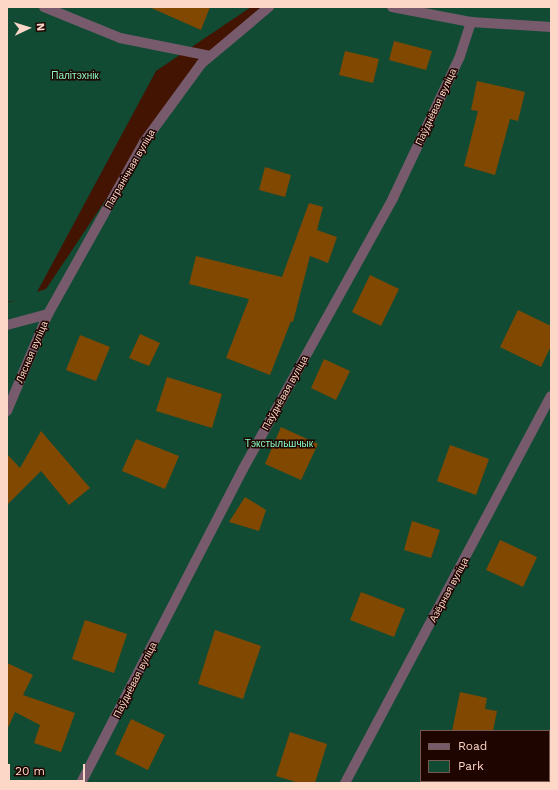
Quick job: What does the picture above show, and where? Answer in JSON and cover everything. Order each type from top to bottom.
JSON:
[{"type":"street","points":[[44,7],[120,38],[210,56]]},
{"type":"street","name":"Пагранічная вуліца","points":[[48,314],[144,142],[178,92],[210,56],[268,7]]},
{"type":"street","points":[[392,7],[472,22],[551,27]]},
{"type":"street","name":"Паўднёвая вуліца","points":[[81,783],[243,469],[393,198],[460,56],[472,22]]},
{"type":"street","points":[[7,324],[48,314]]},
{"type":"street","name":"Лясная вуліца","points":[[7,411],[48,314]]},
{"type":"street","name":"Азёрная вуліца","points":[[345,783],[551,396]]},
{"type":"green space","name":"Тэкстыльшчык","points":[[7,7],[251,7],[156,71],[37,292],[46,289],[178,92],[209,57],[271,7],[551,7],[551,783],[7,783],[7,303],[16,300],[7,302]]},
{"type":"building","points":[[149,7],[210,7],[201,30]]},
{"type":"building","points":[[394,41],[432,51],[426,70],[389,60]]},
{"type":"building","points":[[345,51],[379,59],[373,83],[339,75]]},
{"type":"building","points":[[477,81],[525,92],[518,121],[510,119],[495,175],[464,166],[478,111],[471,110]]},
{"type":"building","points":[[265,167],[291,175],[285,197],[259,190]]},
{"type":"building","points":[[309,203],[323,207],[317,230],[337,237],[328,263],[310,256],[293,322],[291,321],[270,375],[226,358],[249,299],[189,284],[196,256],[282,277]]},
{"type":"building","points":[[370,275],[399,289],[381,326],[352,312]]},
{"type":"building","points":[[518,310],[551,326],[551,346],[541,367],[500,347]]},
{"type":"building","points":[[140,334],[160,343],[149,366],[129,358]]},
{"type":"building","points":[[80,335],[110,347],[96,381],[66,370]]},
{"type":"building","points":[[324,359],[350,371],[336,400],[311,388]]},
{"type":"building","points":[[167,377],[222,394],[212,428],[156,411]]},
{"type":"building","points":[[281,427],[318,444],[301,480],[265,464]]},
{"type":"building","points":[[41,431],[90,488],[69,505],[41,471],[7,505],[7,454],[20,468]]},
{"type":"building","points":[[136,439],[179,456],[165,489],[122,471]]},
{"type":"building","points":[[450,445],[489,459],[476,495],[437,481]]},
{"type":"building","points":[[245,497],[266,510],[259,531],[229,522]]},
{"type":"building","points":[[412,521],[440,530],[431,558],[404,550]]},
{"type":"building","points":[[500,540],[537,557],[523,587],[486,570]]},
{"type":"building","points":[[361,592],[405,609],[394,637],[350,620]]},
{"type":"building","points":[[85,620],[127,634],[114,673],[72,659]]},
{"type":"building","points":[[215,630],[261,646],[243,699],[198,684]]},
{"type":"building","points":[[7,663],[33,675],[23,695],[75,713],[61,752],[34,743],[40,725],[15,712],[7,730]]},
{"type":"building","points":[[460,692],[487,698],[485,709],[497,711],[493,730],[452,730]]},
{"type":"building","points":[[131,719],[165,735],[148,770],[115,754]]},
{"type":"building","points":[[290,732],[327,744],[315,783],[299,783],[276,776]]},
{"type":"park label","name":"Палітэхнік","points":[[75,76]]}]
